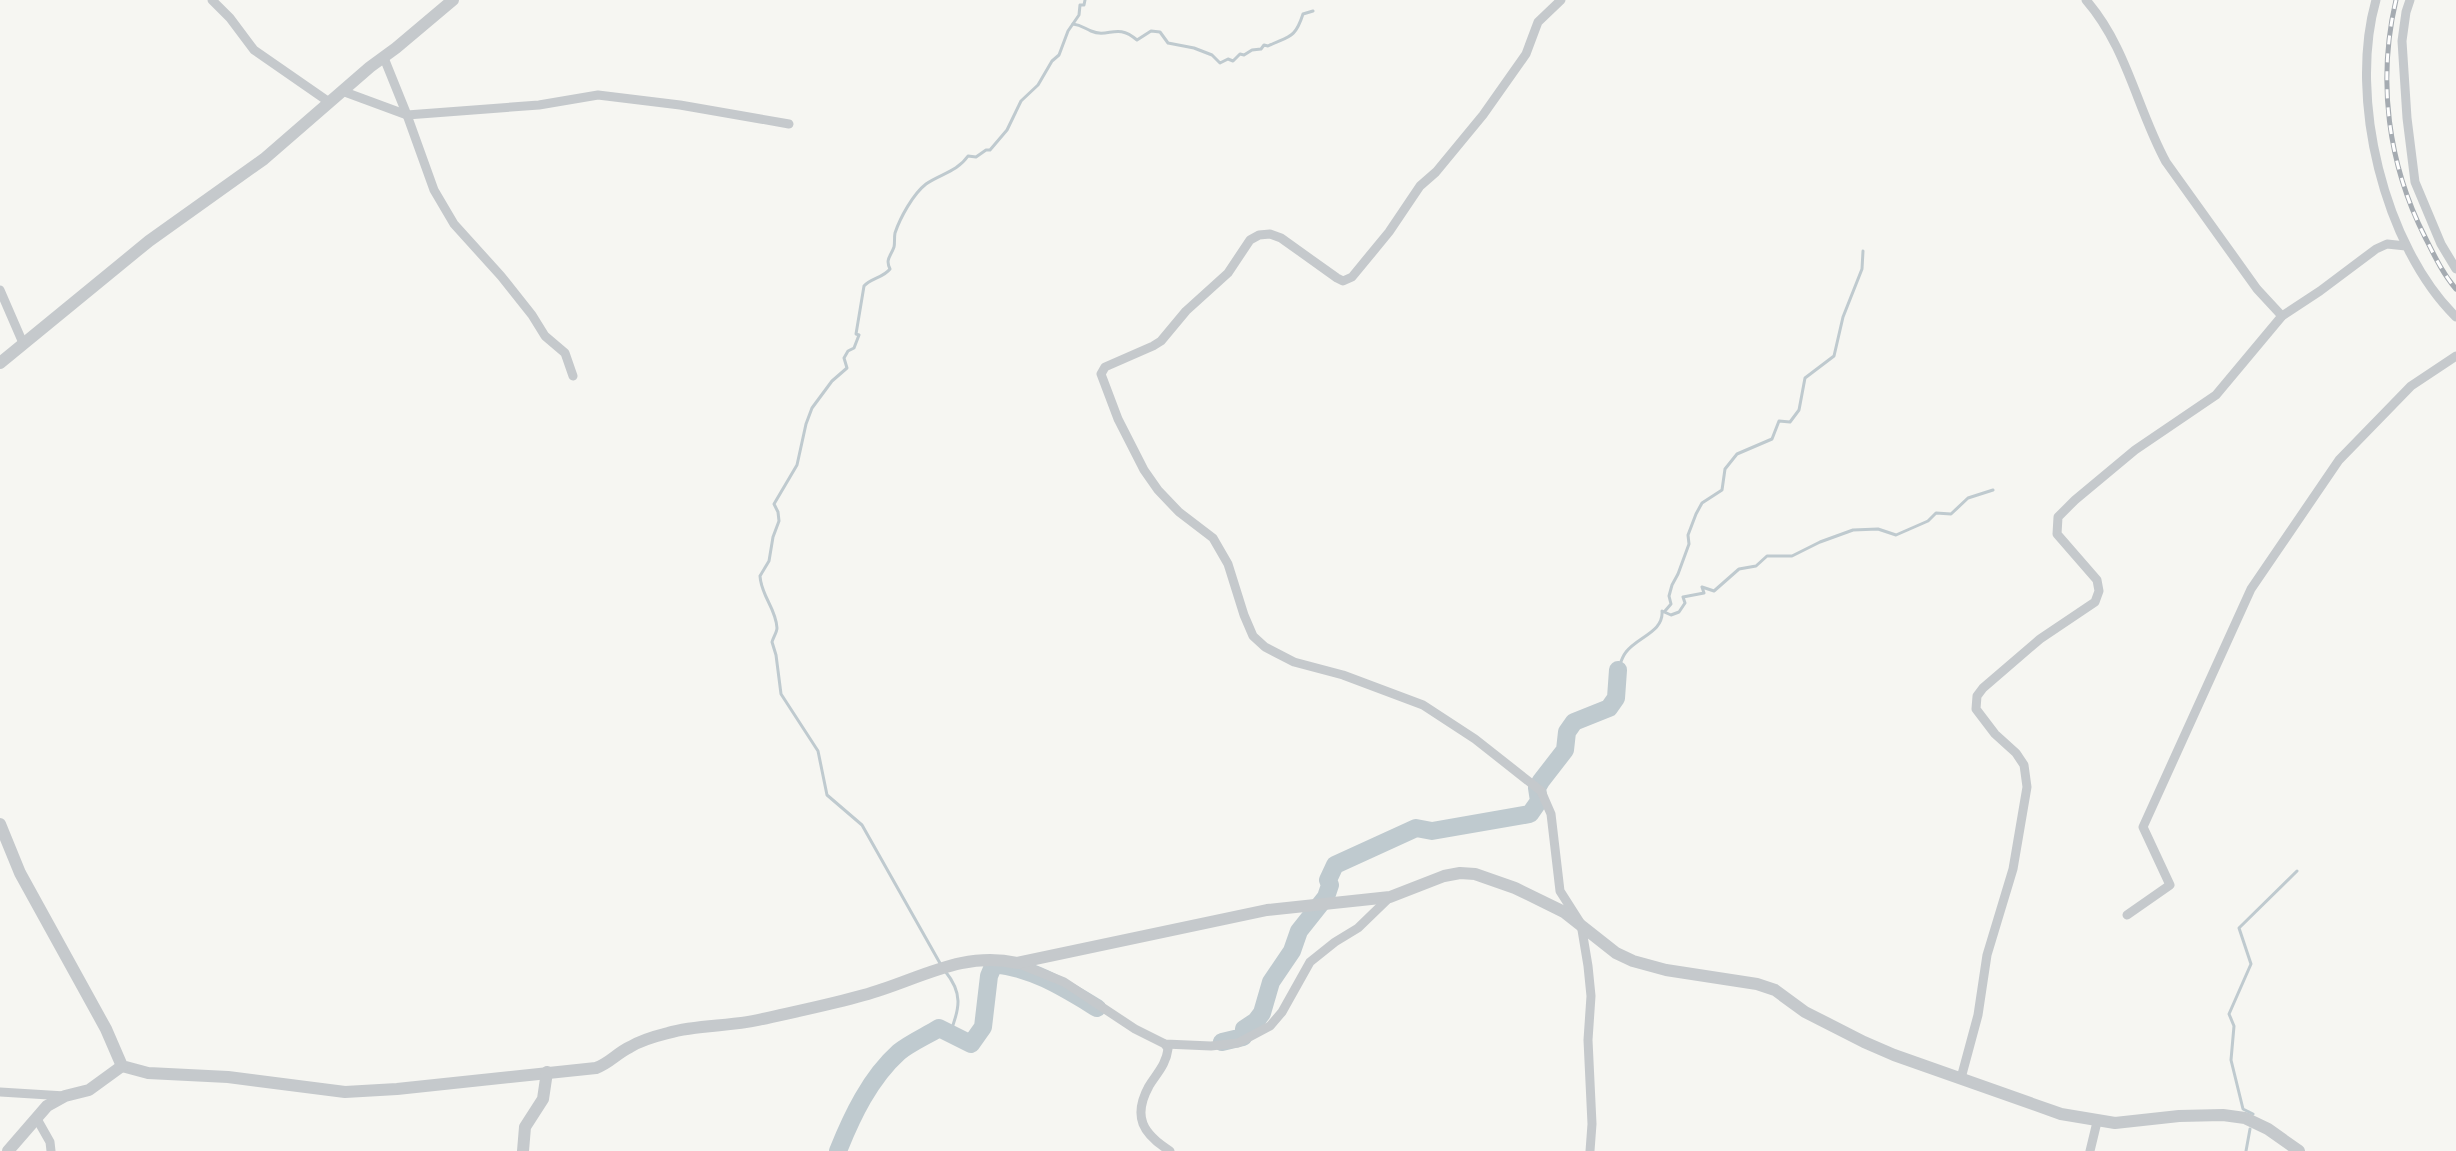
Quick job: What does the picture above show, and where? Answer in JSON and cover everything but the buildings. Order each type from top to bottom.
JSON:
[{"type":"street","points":[[212,0],[230,18],[254,50],[328,102]]},
{"type":"street","points":[[0,363],[149,241],[264,159],[328,102],[453,0]]},
{"type":"street","points":[[1561,0],[1538,22],[1526,54],[1483,115],[1437,172],[1420,186],[1389,232],[1352,277],[1343,281],[1281,238],[1270,234],[1260,235],[1250,240],[1228,273],[1185,311],[1161,340],[1153,346],[1105,367],[1101,374],[1118,419],[1144,470],[1158,490],[1179,512],[1213,538],[1228,564],[1253,636],[1279,656],[1360,680],[1397,697],[1423,705],[1474,739],[1541,791],[1551,814],[1560,891],[1581,924],[1591,996],[1588,1040],[1592,1124],[1590,1151]]},
{"type":"street","points":[[2086,0],[2119,48],[2155,141],[2166,162],[2257,289],[2282,316]]},
{"type":"street","points":[[2376,0],[2368,49],[2367,102],[2379,171],[2406,246],[2440,299],[2456,317]]},
{"type":"street","points":[[2405,0],[2406,12]]},
{"type":"street","points":[[2410,0],[2402,41],[2415,182],[2441,244],[2456,269]]},
{"type":"street","points":[[384,58],[434,190],[453,224],[501,276],[532,315],[545,336],[565,353],[573,376]]},
{"type":"street","points":[[342,91],[407,115],[539,105],[598,95],[680,105],[789,124]]},
{"type":"street","points":[[1961,1078],[1978,1015],[1987,955],[2013,869],[2027,787],[2024,765],[2016,753],[1983,721],[1976,710],[1977,696],[1983,688],[2040,639],[2095,602],[2099,591],[2097,580],[2057,534],[2058,517],[2062,510],[2134,450],[2216,395],[2282,316],[2376,249],[2387,244],[2406,246]]},
{"type":"street","points":[[0,290],[23,343]]},
{"type":"street","points":[[2127,915],[2170,885],[2143,827],[2251,589],[2339,460],[2411,386],[2456,356]]},
{"type":"street","points":[[0,824],[20,873],[106,1029],[122,1066]]},
{"type":"street","points":[[1017,963],[1267,910],[1390,897],[1444,876],[1460,873],[1475,874],[1515,888],[1564,912],[1616,953],[1633,961],[1666,970],[1757,984],[1775,990],[1805,1012],[1864,1042],[2061,1114],[2115,1124],[2179,1116],[2223,1115],[2245,1118],[2268,1129],[2299,1151]]},
{"type":"street","points":[[122,1066],[148,1073],[228,1077],[345,1092],[397,1089],[596,1068],[608,1064],[632,1045],[667,1033],[695,1026],[746,1023],[855,997],[953,964],[978,959],[999,959],[1017,963],[1064,982],[1135,1029],[1165,1044],[1211,1046],[1238,1043],[1270,1026],[1282,1012],[1310,962],[1335,942],[1358,928],[1390,897]]},
{"type":"street","points":[[1165,1044],[1168,1049],[1164,1063],[1150,1085],[1140,1110],[1147,1133],[1170,1151]]},
{"type":"street","points":[[8,1151],[47,1106],[65,1096],[89,1090],[122,1066]]},
{"type":"street","points":[[523,1151],[525,1127],[543,1099],[547,1072]]},
{"type":"street","points":[[0,1092],[65,1096]]},
{"type":"street","points":[[38,1119],[50,1142],[51,1151]]},
{"type":"street","points":[[2090,1151],[2097,1122]]},
{"type":"waterway","points":[[941,965],[862,825],[827,795],[818,751],[781,694],[772,642],[777,630],[776,621],[763,590],[760,576],[769,561],[773,537],[779,521],[774,504],[797,465],[812,408],[832,381],[847,368],[844,358],[848,351],[854,348],[859,335],[856,334],[864,286],[890,269],[888,260],[894,247],[895,233],[904,214],[916,194],[926,184],[954,169],[968,156],[976,157],[990,150],[1007,130],[1021,101],[1038,85],[1052,61],[1059,55],[1068,31],[1079,15],[1080,5],[1084,5],[1085,0]]},
{"type":"waterway","points":[[1073,24],[1097,33],[1123,32],[1137,40],[1151,31],[1160,32],[1168,43],[1194,48],[1212,55],[1220,63],[1228,59],[1233,61],[1240,54],[1244,55],[1252,50],[1261,49],[1264,45],[1268,46],[1290,36],[1297,28],[1303,14],[1313,11]]},
{"type":"waterway","points":[[1665,611],[1671,604],[1669,596],[1672,585],[1689,544],[1688,535],[1702,503],[1722,490],[1725,469],[1737,454],[1772,439],[1779,421],[1790,422],[1799,410],[1805,378],[1834,356],[1843,317],[1862,269],[1863,251]]},
{"type":"waterway","points":[[1618,670],[1626,652],[1659,624],[1662,611],[1671,615],[1679,612],[1685,603],[1683,597],[1704,593],[1702,587],[1714,591],[1739,569],[1756,566],[1767,556],[1792,556],[1820,542],[1853,530],[1878,529],[1896,535],[1928,521],[1936,513],[1951,514],[1968,498],[1993,490]]},
{"type":"waterway","points":[[1222,1042],[1243,1037],[1244,1029],[1256,1021],[1262,1013],[1271,982],[1292,951],[1299,931],[1326,897],[1330,885],[1328,880],[1335,865],[1416,828],[1432,831],[1530,814],[1539,801],[1537,788],[1565,750],[1567,732],[1574,722],[1609,708],[1616,698],[1618,670]]},
{"type":"waterway","points":[[2253,1114],[2243,1109],[2231,1060],[2234,1026],[2229,1014],[2251,964],[2239,928],[2297,871]]},
{"type":"waterway","points":[[838,1151],[863,1098],[879,1074],[899,1052],[939,1028],[971,1044],[983,1027],[989,976],[994,964],[1035,974],[1097,1008]]},
{"type":"waterway","points":[[945,971],[955,986],[958,1001],[950,1033]]},
{"type":"waterway","points":[[2246,1151],[2250,1129]]},
{"type":"railway","points":[[2396,0],[2387,61],[2389,122],[2395,151],[2412,209],[2439,264],[2456,289]]}]
